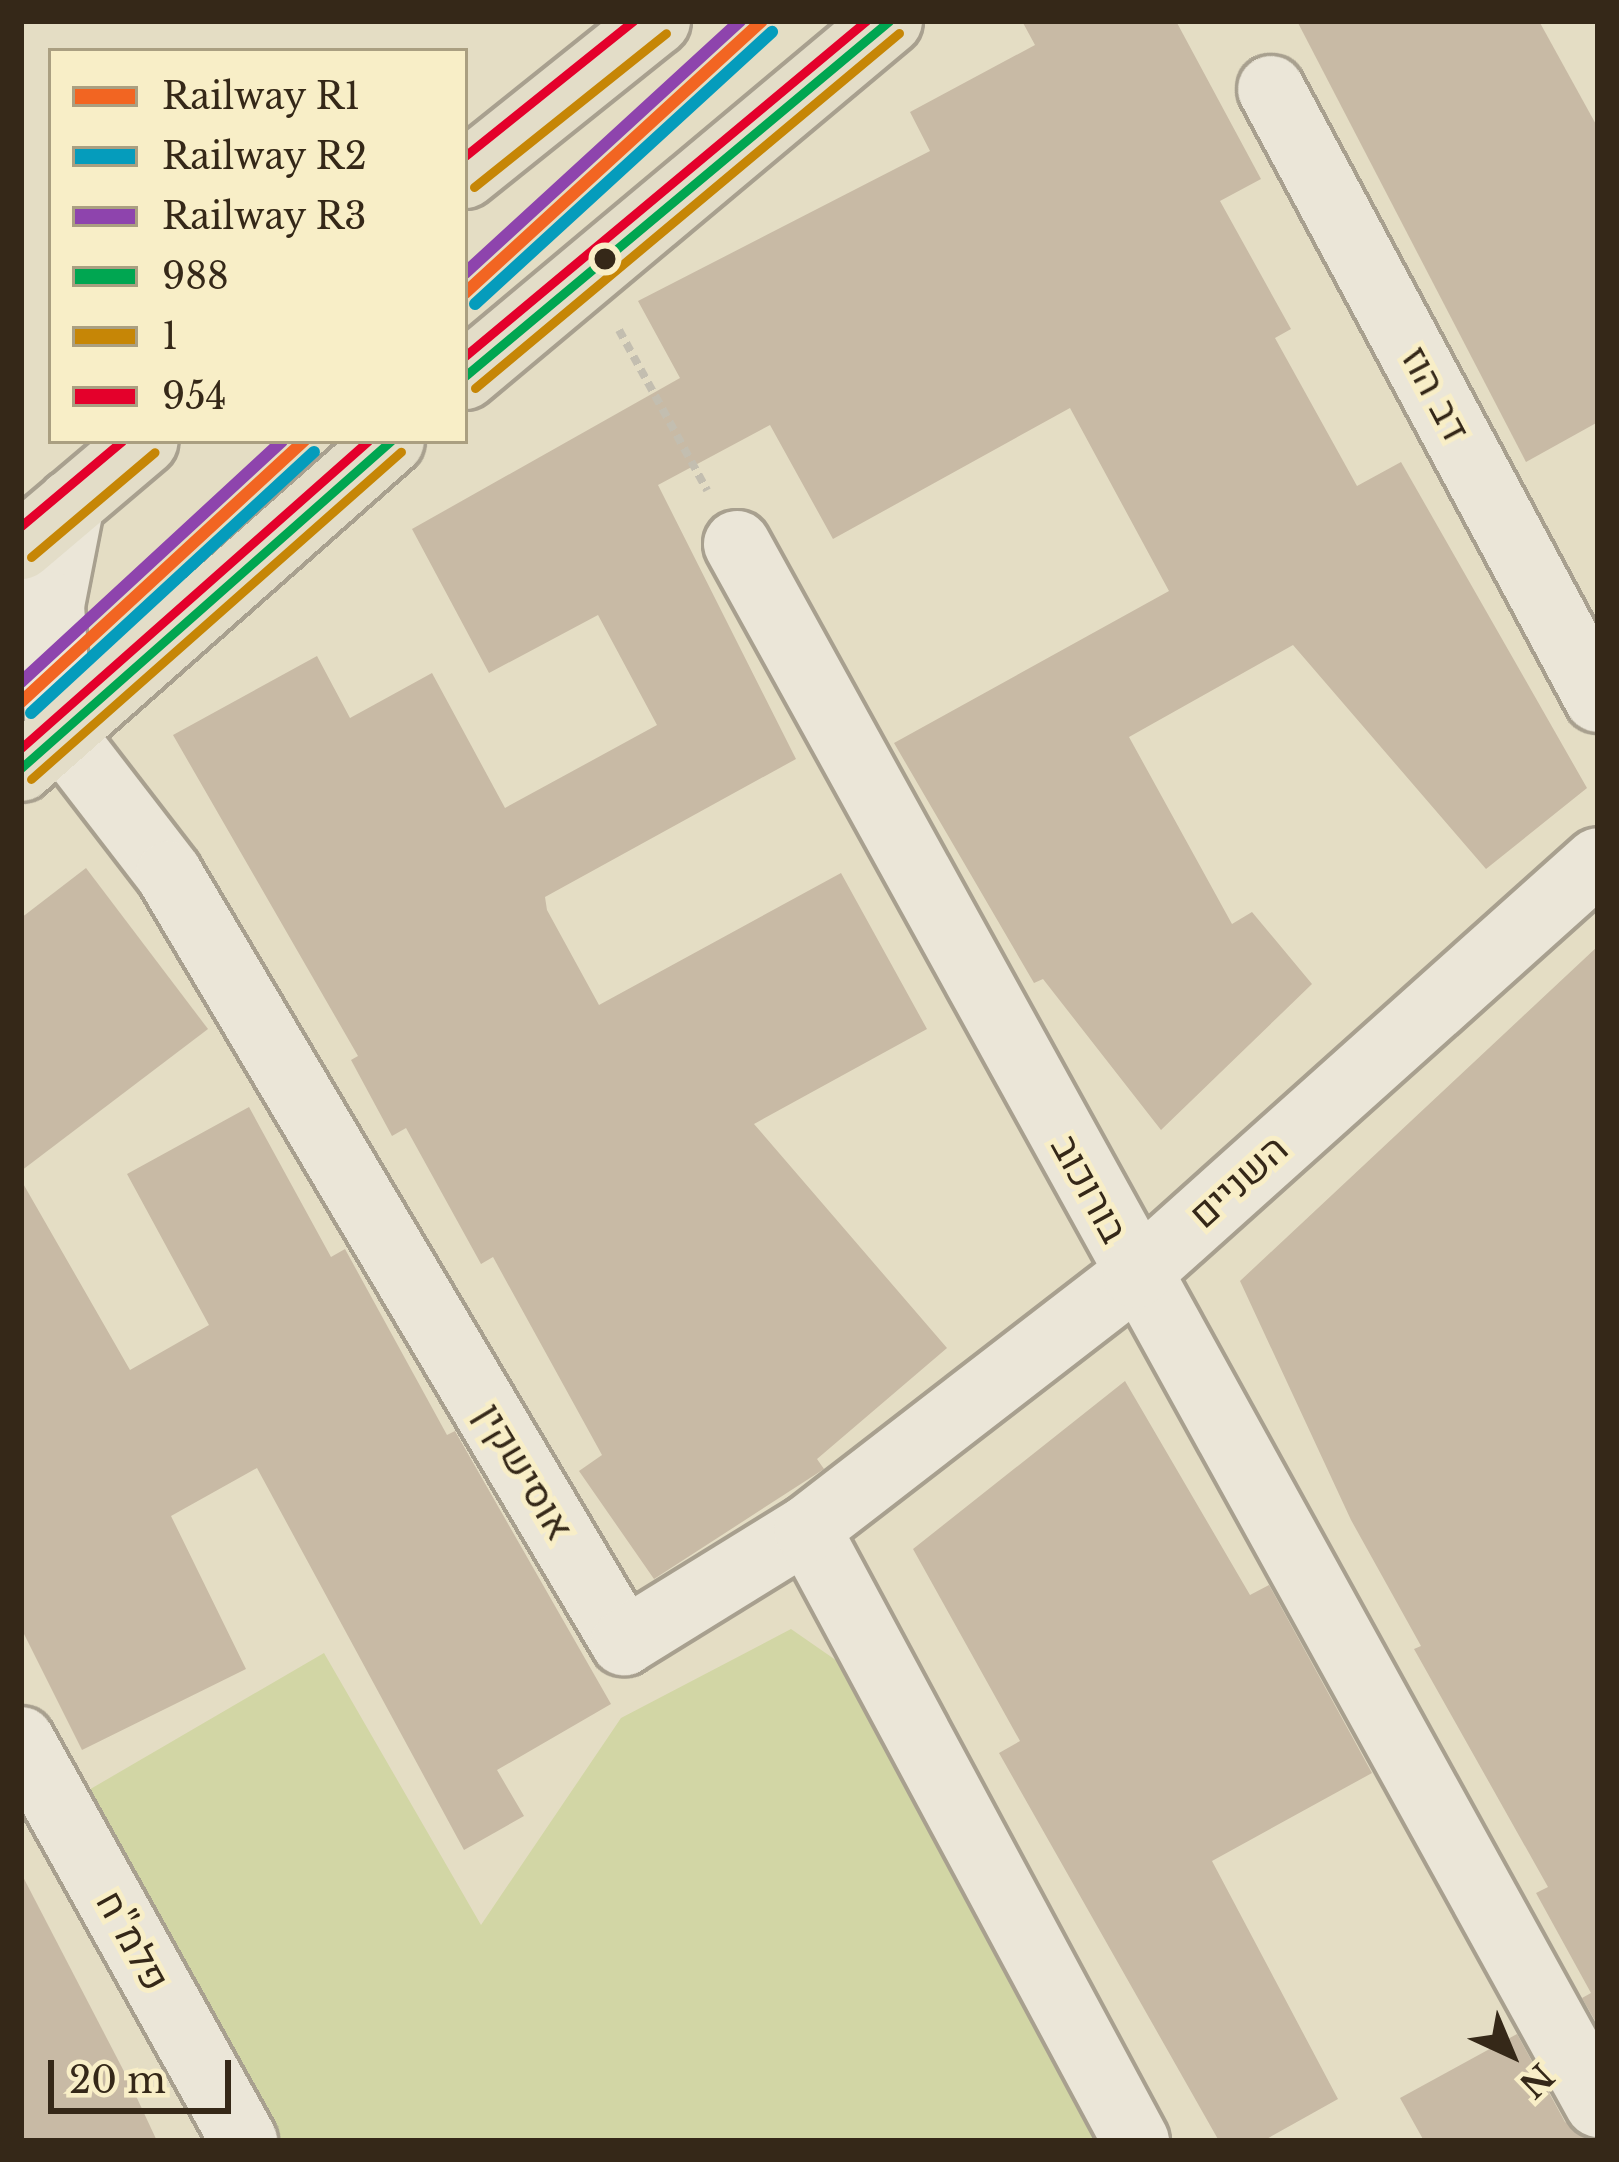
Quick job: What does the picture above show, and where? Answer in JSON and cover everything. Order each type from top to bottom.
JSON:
[{"type":"main road","points":[[468,173],[657,21]]},
{"type":"main road","points":[[468,373],[889,21]]},
{"type":"main road","points":[[21,547],[142,444]]},
{"type":"main road","points":[[40,750],[388,444]]},
{"type":"street","name":"דב הוז","points":[[1271,89],[1598,699]]},
{"type":"street","points":[[40,750],[51,605],[71,502]]},
{"type":"street","name":"בורוכוב","points":[[737,544],[1136,1275],[1598,2104]]},
{"type":"street","name":"אוסישקין","points":[[40,750],[170,874],[624,1642],[807,1529]]},
{"type":"street","name":"השניים","points":[[807,1529],[1136,1275],[1598,861]]},
{"type":"street","points":[[807,1529],[1136,2141]]},
{"type":"street","name":"פלמ\"ח","points":[[21,1740],[244,2141]]},
{"type":"path","points":[[586,270],[737,544]]},
{"type":"green space","points":[[791,1629],[840,1663],[1101,2141],[271,2141],[75,1798],[324,1653],[481,1925],[621,1718]]},
{"type":"building","points":[[1022,21],[1176,21],[1261,179],[1220,201],[1291,329],[1275,338],[1357,486],[1401,462],[1587,788],[1486,869],[1293,645],[1129,737],[1232,924],[1252,912],[1312,984],[1161,1130],[1043,979],[1034,983],[894,743],[1169,591],[1070,408],[833,539],[770,425],[658,485],[796,759],[545,897],[547,910],[599,1005],[841,873],[927,1029],[754,1124],[947,1348],[817,1459],[824,1469],[654,1579],[579,1471],[602,1455],[493,1257],[481,1264],[406,1128],[392,1136],[351,1060],[358,1056],[173,735],[317,656],[350,718],[432,673],[505,808],[657,725],[598,615],[489,673],[412,529],[680,378],[638,301],[930,151],[910,112],[1035,45]]},
{"type":"building","points":[[1297,21],[1539,21],[1598,128],[1598,422],[1526,462]]},
{"type":"building","points":[[86,868],[208,1029],[21,1171],[21,918]]},
{"type":"building","points":[[1598,946],[1598,2026],[1582,1998],[1591,1993],[1536,1893],[1548,1887],[1414,1649],[1421,1646],[1351,1520],[1240,1281]]},
{"type":"building","points":[[249,1107],[331,1257],[345,1249],[447,1435],[455,1431],[611,1704],[497,1770],[524,1816],[464,1850],[257,1468],[171,1516],[246,1669],[82,1750],[21,1628],[21,1180],[130,1370],[209,1325],[127,1174]]},
{"type":"building","points":[[1125,1381],[1250,1595],[1269,1585],[1372,1773],[1212,1861],[1338,2099],[1263,2141],[1219,2141],[999,1753],[1020,1741],[913,1549]]},
{"type":"building","points":[[21,1873],[129,2081],[157,2141],[21,2141]]},
{"type":"building","points":[[1517,2034],[1565,2122],[1595,2141],[1424,2141],[1400,2098]]},
{"type":"rail line","name":"R3","points":[[468,270],[740,21]]},
{"type":"rail line","name":"R1","points":[[468,290],[762,21]]},
{"type":"rail line","name":"R2","points":[[475,304],[772,32]]},
{"type":"rail line","name":"R3","points":[[21,682],[279,444]]},
{"type":"rail line","name":"R1","points":[[21,702],[301,444]]},
{"type":"rail line","name":"R2","points":[[31,713],[314,452]]},
{"type":"transit line","name":"954","points":[[468,154],[633,21]]},
{"type":"transit line","name":"954","points":[[468,353],[866,21]]},
{"type":"transit line","name":"988","points":[[468,373],[889,21]]},
{"type":"transit line","name":"1","points":[[474,187],[666,33]]},
{"type":"transit line","name":"1","points":[[475,388],[899,33]]},
{"type":"transit line","name":"954","points":[[21,526],[118,444]]},
{"type":"transit line","name":"954","points":[[21,748],[365,444]]},
{"type":"transit line","name":"988","points":[[21,768],[388,444]]},
{"type":"transit line","name":"1","points":[[31,557],[155,452]]},
{"type":"transit line","name":"1","points":[[31,779],[401,452]]}]
